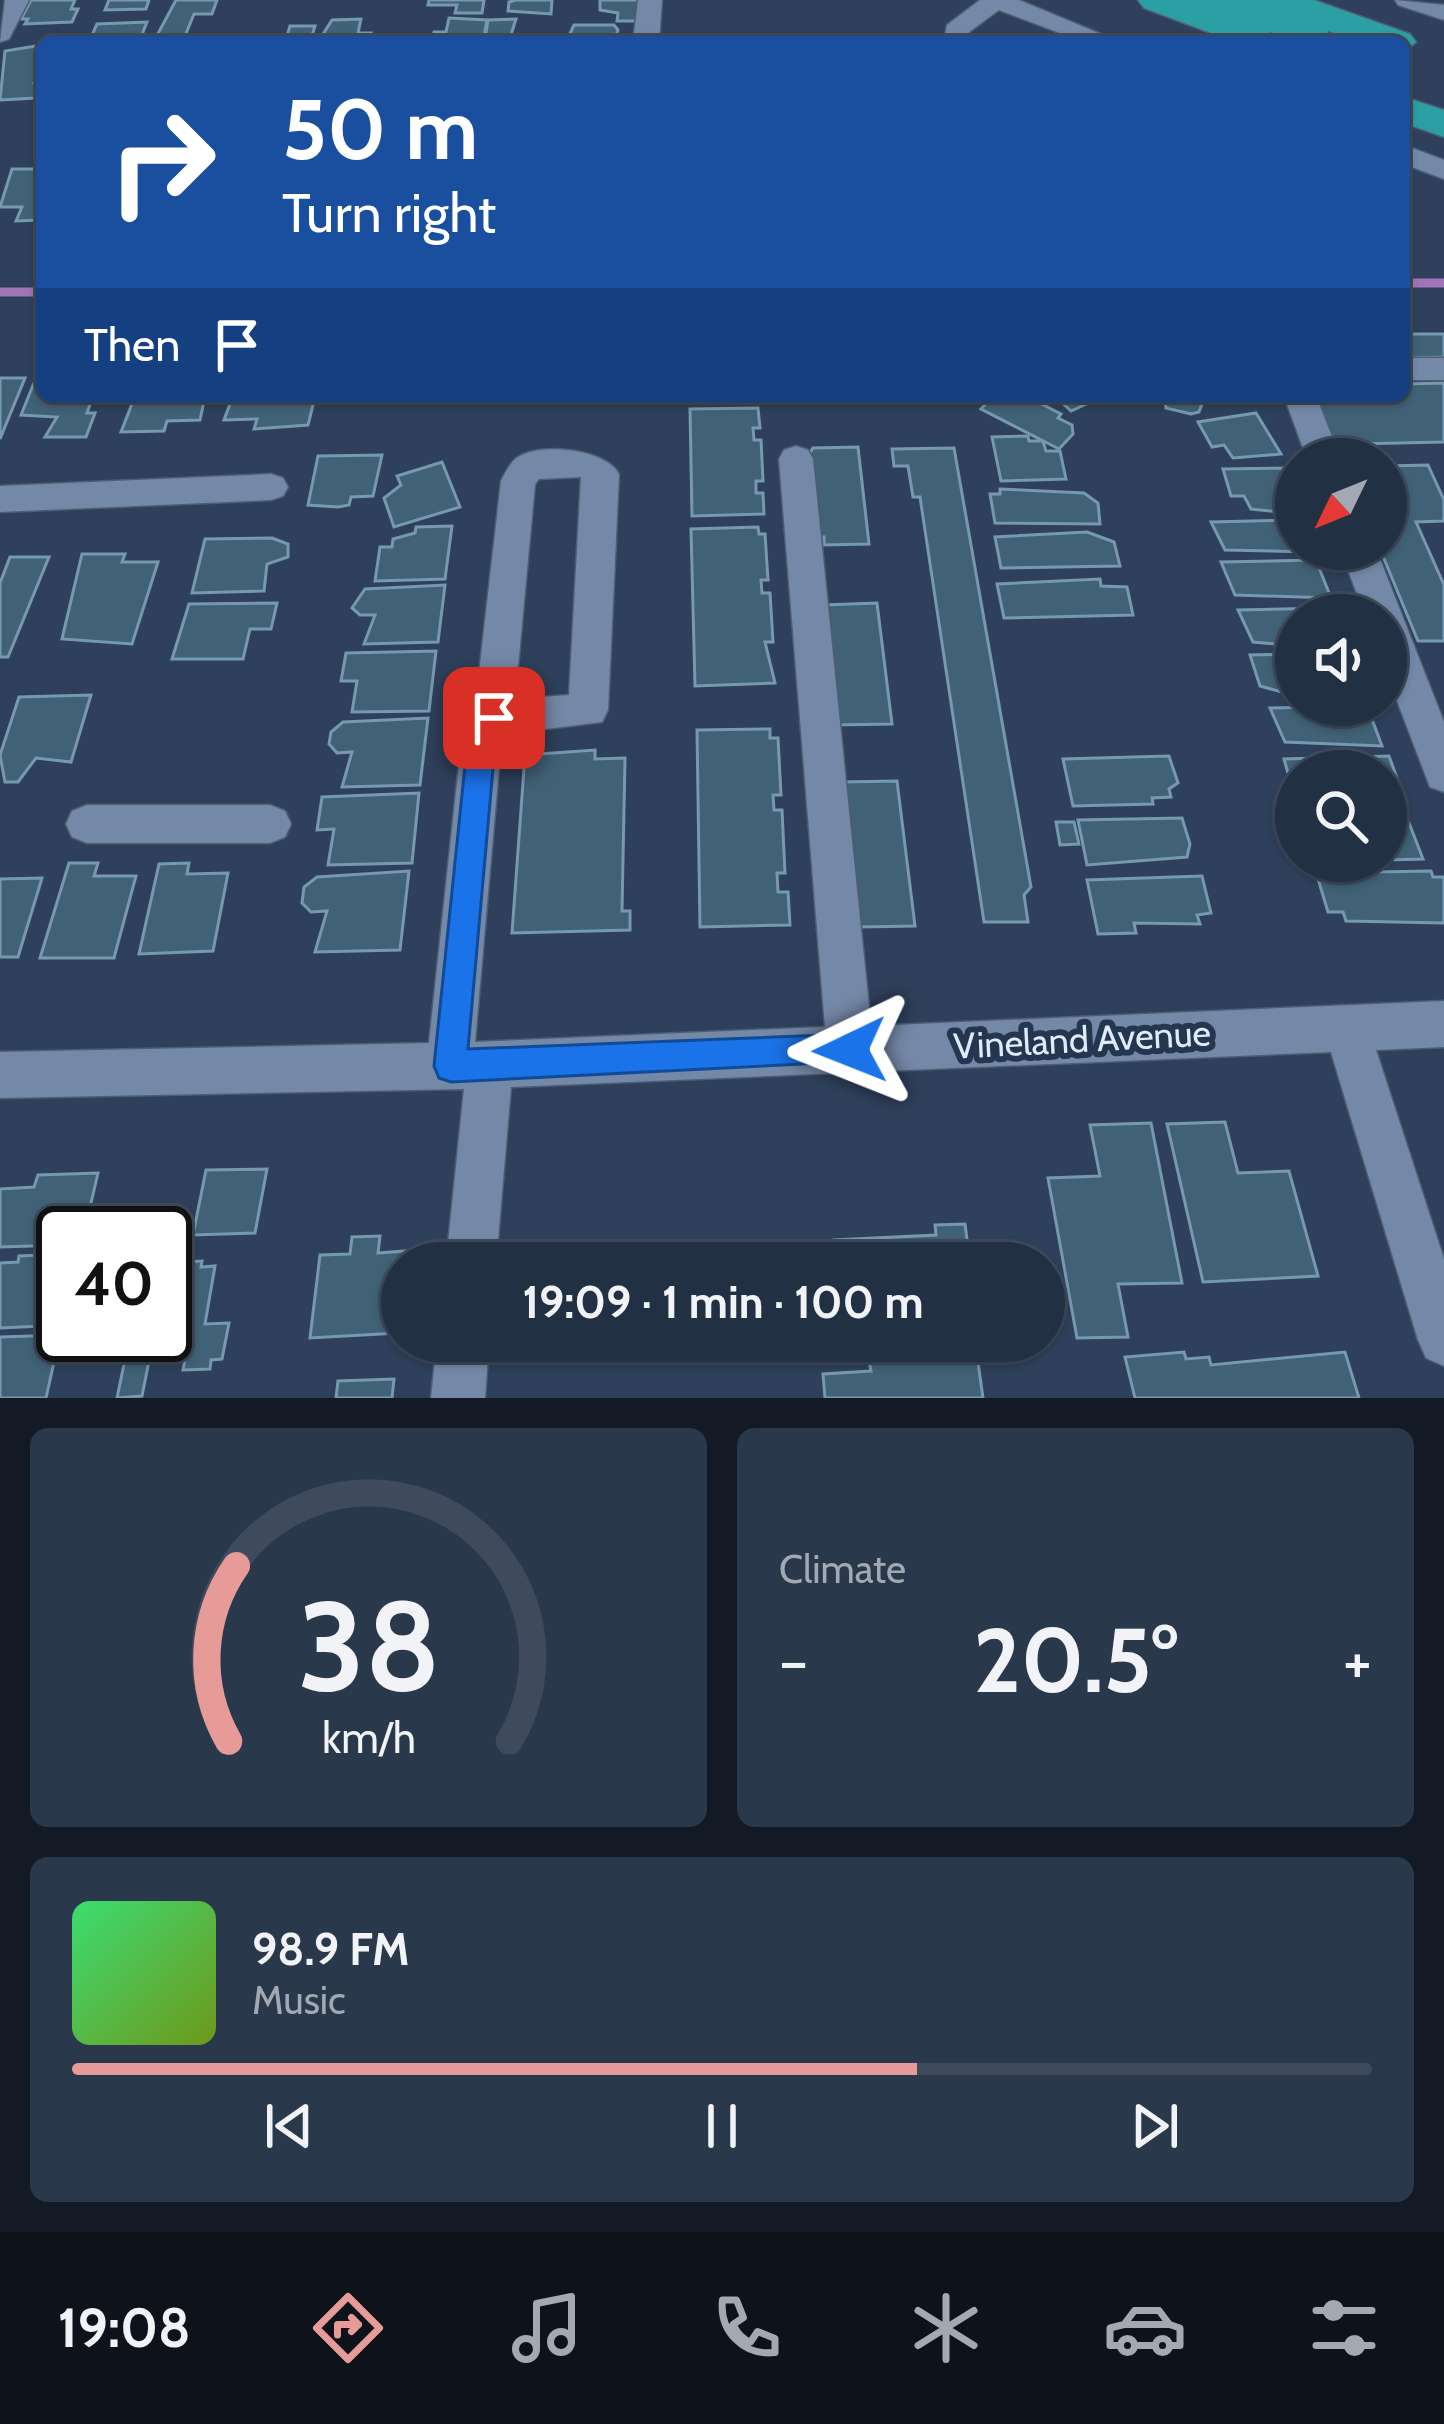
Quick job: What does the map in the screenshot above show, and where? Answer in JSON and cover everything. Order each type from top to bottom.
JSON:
[{"type":"highway","points":[[1217,0],[1316,36]]},
{"type":"highway","points":[[1278,0],[1362,36]]},
{"type":"highway","points":[[1142,3],[1210,36]]},
{"type":"highway","points":[[1142,3],[1251,36]]},
{"type":"highway","points":[[1410,93],[1444,106]]},
{"type":"highway","points":[[1410,112],[1444,124]]},
{"type":"street","points":[[0,34],[17,0]]},
{"type":"street","points":[[647,36],[650,0]]},
{"type":"street","points":[[956,36],[956,30],[996,0],[1091,36]]},
{"type":"street","points":[[1407,0],[1444,13]]},
{"type":"street","points":[[1410,156],[1444,170]]},
{"type":"street","points":[[1410,369],[1444,369]]},
{"type":"street","points":[[1302,402],[1316,438]]},
{"type":"street","points":[[796,459],[850,1050]]},
{"type":"street","points":[[471,1242],[470,1066],[481,746],[494,718],[518,481],[529,466],[588,464],[602,474],[588,710],[494,718]]},
{"type":"street","points":[[0,499],[272,488]]},
{"type":"street","points":[[1407,676],[1444,774]]},
{"type":"street","points":[[87,824],[270,824]]},
{"type":"street","name":"Vineland Avenue","points":[[0,1076],[470,1066],[1444,1024]]},
{"type":"street","points":[[1346,1028],[1444,1340]]},
{"type":"street","points":[[458,1398],[462,1362]]},
{"type":"building","points":[[31,0],[75,0],[71,9],[78,9],[72,22],[25,24],[28,19],[21,19]]},
{"type":"building","points":[[109,0],[149,0],[146,9],[105,10]]},
{"type":"building","points":[[176,0],[217,0],[212,14],[194,14],[185,36],[157,36]]},
{"type":"building","points":[[429,0],[484,0],[482,13],[455,13],[457,5],[428,5]]},
{"type":"building","points":[[516,0],[552,0],[551,14],[508,11],[509,2]]},
{"type":"building","points":[[600,0],[640,0],[640,21],[617,21],[618,13],[600,10]]},
{"type":"building","points":[[449,18],[487,20],[484,36],[433,36],[446,32]]},
{"type":"building","points":[[361,19],[358,33],[370,36],[322,36],[332,20]]},
{"type":"building","points":[[516,19],[511,36],[485,36],[488,20]]},
{"type":"building","points":[[147,22],[141,36],[92,36],[97,24]]},
{"type":"building","points":[[574,25],[614,25],[618,30],[616,36],[569,36]]},
{"type":"building","points":[[290,26],[315,26],[312,36],[287,36]]},
{"type":"building","points":[[36,46],[36,98],[0,100],[5,51]]},
{"type":"building","points":[[12,169],[36,169],[36,220],[16,221],[22,207],[0,207]]},
{"type":"building","points":[[1410,334],[1444,334],[1444,357],[1410,358]]},
{"type":"building","points":[[0,378],[25,378],[0,439]]},
{"type":"building","points":[[36,378],[36,402],[91,402],[87,413],[95,413],[86,437],[45,437],[57,417],[21,415]]},
{"type":"building","points":[[1444,383],[1444,442],[1332,438],[1317,402],[1410,402],[1410,384]]},
{"type":"building","points":[[133,402],[204,402],[200,420],[167,421],[164,431],[121,432]]},
{"type":"building","points":[[231,402],[314,402],[308,425],[254,429],[257,419],[224,420]]},
{"type":"building","points":[[987,402],[1038,402],[1061,414],[1058,418],[1072,425],[1073,434],[1059,449],[981,409]]},
{"type":"building","points":[[1061,402],[1090,402],[1071,411]]},
{"type":"building","points":[[1165,402],[1203,402],[1199,412],[1191,414],[1166,408]]},
{"type":"building","points":[[758,408],[760,428],[753,428],[754,440],[761,440],[763,481],[756,481],[756,493],[763,493],[764,514],[692,516],[690,409]]},
{"type":"building","points":[[1256,413],[1275,444],[1275,454],[1233,458],[1224,445],[1212,447],[1198,422]]},
{"type":"building","points":[[1028,436],[1029,441],[1043,441],[1046,451],[1060,451],[1066,479],[1001,481],[992,437]]},
{"type":"building","points":[[858,447],[869,544],[824,545],[824,537],[816,537],[809,454],[813,448]]},
{"type":"building","points":[[954,448],[1031,887],[1024,895],[1028,922],[984,922],[920,497],[913,497],[908,466],[894,466],[892,449]]},
{"type":"building","points":[[382,455],[373,496],[351,497],[349,505],[338,507],[308,505],[318,456]]},
{"type":"building","points":[[442,462],[460,507],[394,527],[384,498],[401,485],[397,476]]},
{"type":"building","points":[[1428,465],[1444,500],[1444,521],[1416,522],[1444,585],[1444,641],[1418,641],[1407,614],[1407,594],[1399,594],[1389,570],[1407,570],[1407,466]]},
{"type":"building","points":[[1275,468],[1275,512],[1251,509],[1244,496],[1231,496],[1223,469]]},
{"type":"building","points":[[1000,489],[1084,493],[1098,503],[1100,524],[995,523],[990,494],[1000,494]]},
{"type":"building","points":[[1275,520],[1275,551],[1225,550],[1211,522]]},
{"type":"building","points":[[452,526],[445,579],[375,581],[380,547],[392,547],[393,539],[415,533],[416,527]]},
{"type":"building","points":[[758,527],[759,534],[765,534],[768,580],[761,580],[762,593],[770,593],[773,642],[765,642],[775,683],[695,686],[691,529]]},
{"type":"building","points":[[1087,532],[1114,542],[1120,566],[1001,568],[995,537]]},
{"type":"building","points":[[272,538],[288,544],[288,557],[267,564],[264,591],[192,593],[205,539]]},
{"type":"building","points":[[82,554],[125,554],[122,562],[158,562],[132,644],[62,639]]},
{"type":"building","points":[[10,557],[49,557],[8,657],[0,657],[0,583]]},
{"type":"building","points":[[1275,561],[1275,570],[1320,570],[1329,594],[1235,595],[1221,562]]},
{"type":"building","points":[[1100,579],[1101,586],[1127,587],[1133,615],[1004,618],[997,584]]},
{"type":"building","points":[[445,585],[438,642],[364,644],[375,615],[360,615],[352,608],[365,589]]},
{"type":"building","points":[[277,603],[271,629],[250,629],[243,659],[172,659],[189,604]]},
{"type":"building","points":[[877,603],[892,724],[833,725],[824,605]]},
{"type":"building","points":[[1275,609],[1275,644],[1253,642],[1238,610]]},
{"type":"building","points":[[436,651],[429,711],[352,712],[357,681],[341,681],[346,653]]},
{"type":"building","points":[[1275,654],[1275,690],[1260,686],[1250,655]]},
{"type":"building","points":[[91,695],[71,762],[36,758],[18,782],[5,782],[0,755],[19,697]]},
{"type":"building","points":[[428,718],[420,785],[342,787],[352,752],[337,753],[329,744],[331,732],[343,722]]},
{"type":"building","points":[[1278,726],[1374,726],[1382,746],[1285,742]]},
{"type":"building","points":[[770,729],[770,738],[778,738],[781,795],[773,795],[774,810],[782,810],[785,873],[777,873],[778,892],[788,892],[790,925],[700,927],[697,730]]},
{"type":"building","points":[[595,750],[595,759],[625,758],[622,911],[630,911],[630,930],[512,933],[525,755]]},
{"type":"building","points":[[1169,756],[1178,783],[1169,789],[1171,797],[1152,798],[1153,804],[1073,806],[1063,759]]},
{"type":"building","points":[[897,781],[915,926],[860,927],[841,782]]},
{"type":"building","points":[[419,793],[412,863],[328,865],[334,829],[317,830],[322,797]]},
{"type":"building","points":[[1182,818],[1190,844],[1187,857],[1087,865],[1078,820]]},
{"type":"building","points":[[1407,818],[1423,859],[1407,859]]},
{"type":"building","points":[[1056,822],[1074,822],[1079,844],[1060,845]]},
{"type":"building","points":[[69,863],[98,863],[94,876],[136,876],[114,958],[40,958]]},
{"type":"building","points":[[189,863],[187,874],[228,873],[213,951],[139,954],[159,864]]},
{"type":"building","points":[[409,871],[400,950],[315,952],[327,911],[311,912],[302,903],[304,887],[317,877]]},
{"type":"building","points":[[1407,871],[1431,871],[1433,877],[1444,877],[1444,923],[1346,921],[1343,912],[1328,912],[1319,882],[1407,882]]},
{"type":"building","points":[[1202,876],[1211,913],[1197,915],[1200,924],[1134,923],[1136,933],[1098,934],[1087,880]]},
{"type":"building","points":[[42,878],[18,957],[0,957],[0,879]]},
{"type":"building","points":[[1225,1122],[1238,1173],[1289,1171],[1318,1276],[1203,1282],[1167,1124]]},
{"type":"building","points":[[1151,1123],[1182,1283],[1118,1284],[1128,1337],[1077,1338],[1065,1272],[1065,1242],[1060,1242],[1048,1178],[1100,1176],[1090,1125]]},
{"type":"building","points":[[267,1169],[255,1233],[193,1235],[206,1170]]},
{"type":"building","points":[[98,1173],[90,1206],[36,1206],[36,1246],[0,1247],[0,1189],[34,1187],[38,1175]]},
{"type":"building","points":[[965,1224],[967,1242],[834,1242],[936,1235],[935,1225]]},
{"type":"building","points":[[380,1236],[381,1334],[310,1338],[320,1255],[350,1254],[352,1237]]},
{"type":"building","points":[[36,1255],[36,1326],[0,1328],[0,1263],[18,1262],[19,1256]]},
{"type":"building","points":[[202,1261],[201,1267],[215,1266],[205,1324],[229,1323],[222,1359],[211,1360],[210,1369],[183,1370],[185,1362],[192,1362],[192,1262]]},
{"type":"building","points":[[36,1336],[36,1362],[54,1362],[46,1398],[0,1398],[0,1337]]},
{"type":"building","points":[[1184,1352],[1186,1359],[1209,1357],[1211,1365],[1345,1352],[1359,1398],[1135,1398],[1125,1357]]},
{"type":"building","points":[[124,1362],[149,1362],[142,1396],[117,1398]]},
{"type":"building","points":[[869,1362],[978,1362],[983,1398],[825,1398],[823,1374],[871,1371]]},
{"type":"building","points":[[394,1379],[392,1398],[336,1398],[338,1381]]},
{"type":"waterway","points":[[1410,283],[1444,283]]},
{"type":"waterway","points":[[0,292],[36,292]]},
{"type":"route","points":[[494,718],[481,746],[451,1066],[850,1050]]}]
